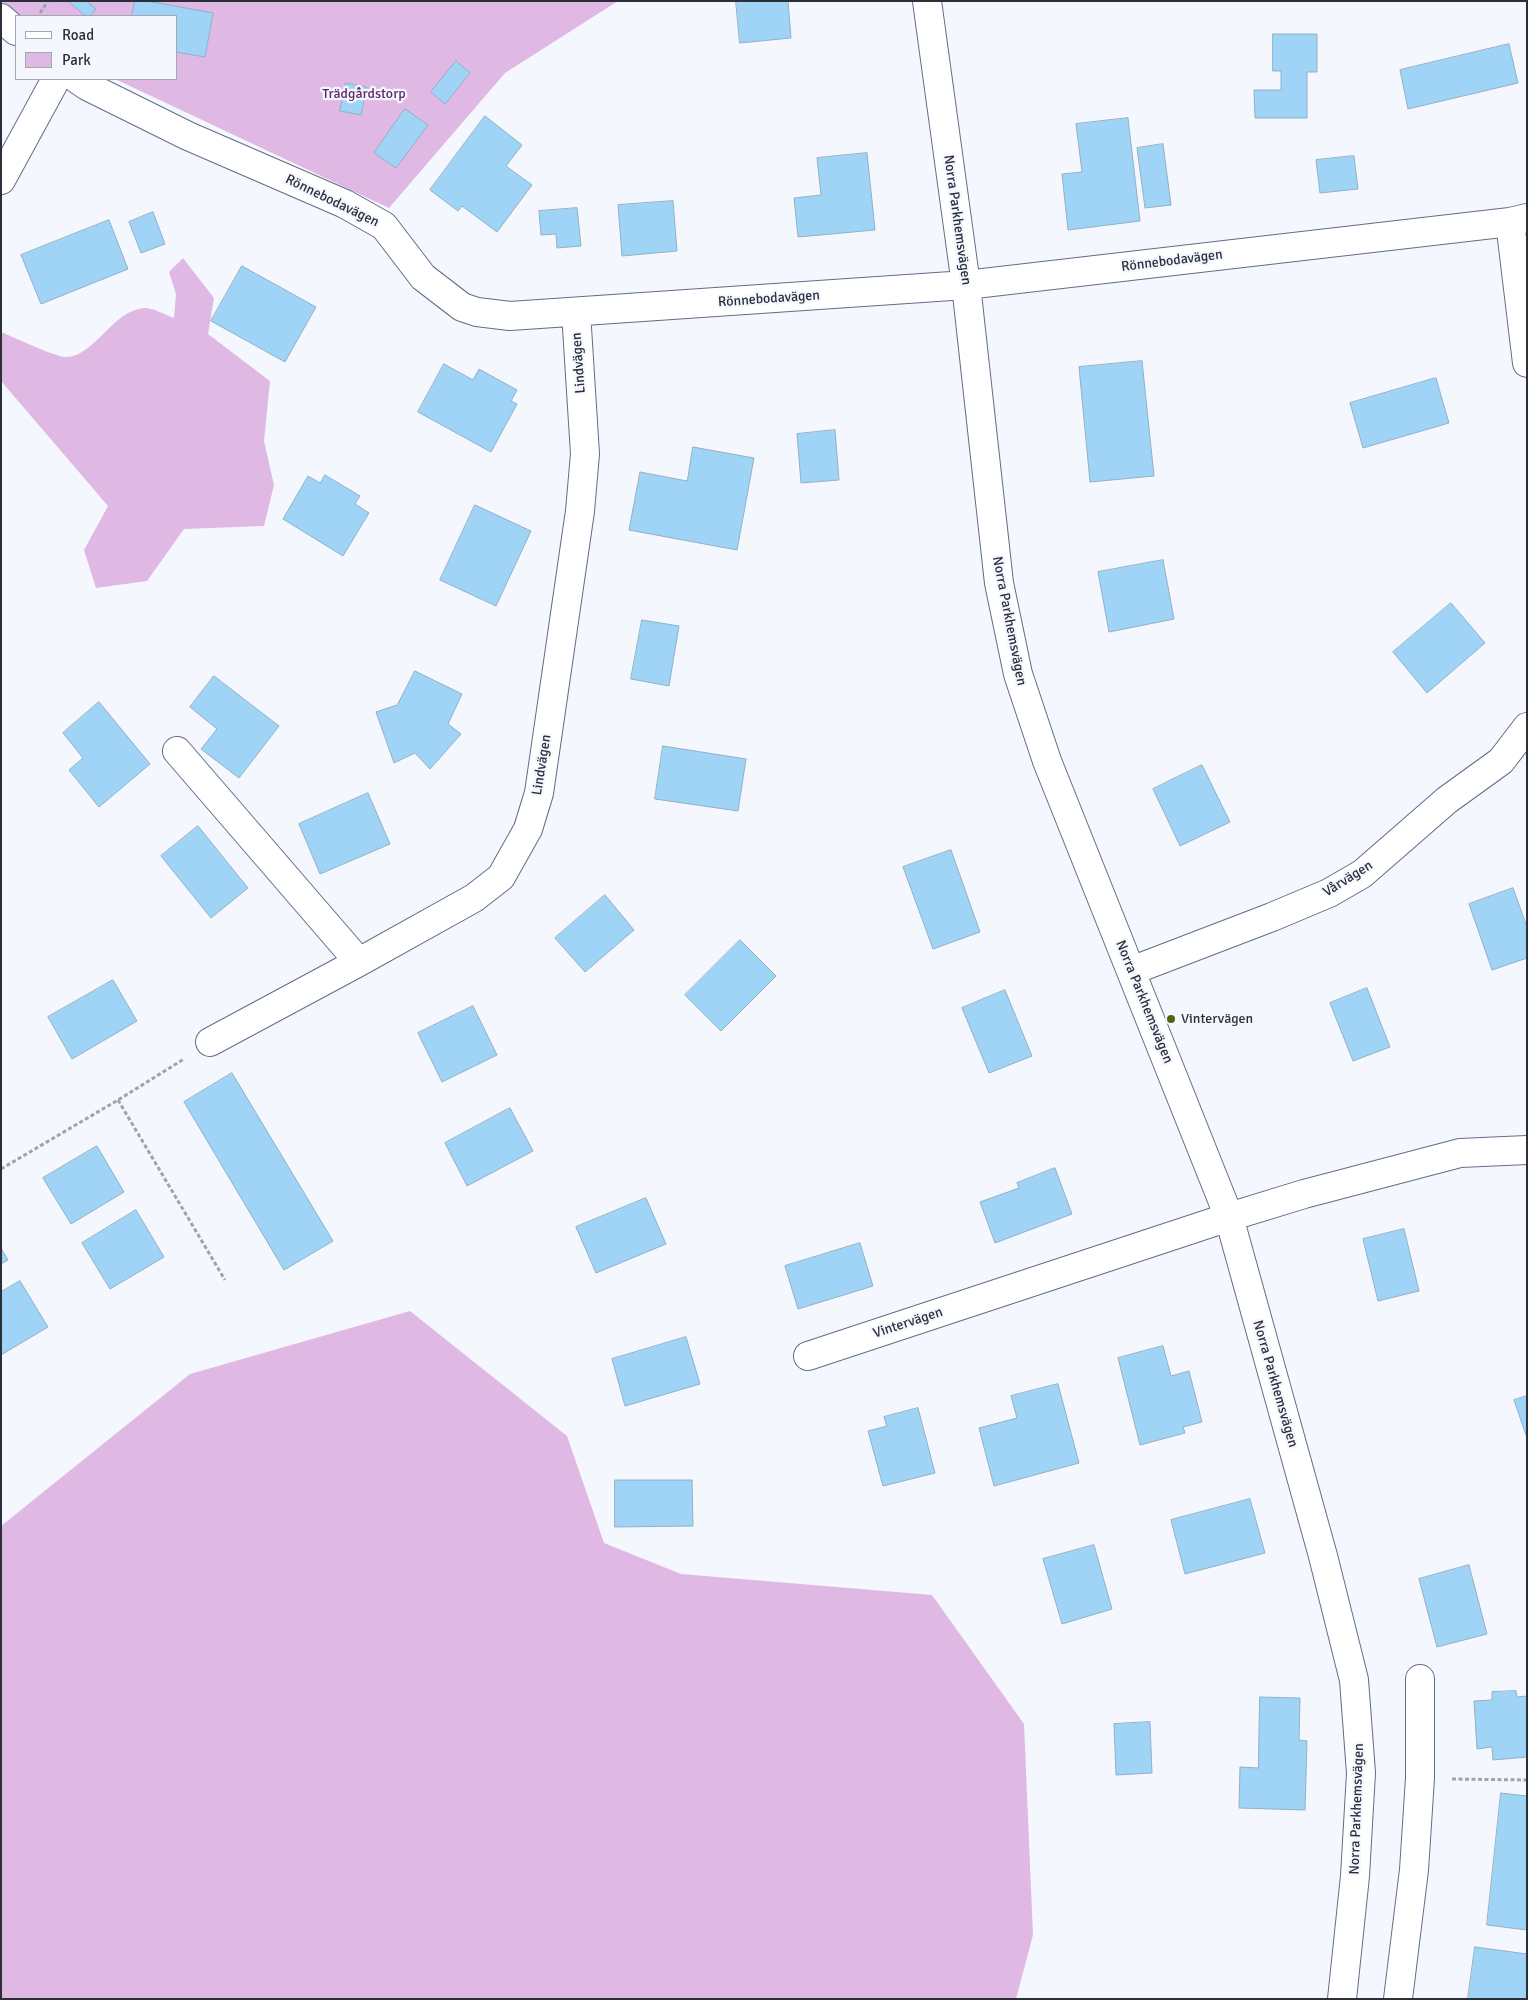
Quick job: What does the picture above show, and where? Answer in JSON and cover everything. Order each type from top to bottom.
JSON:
[{"type":"street","name":"Norra Parkhemsvägen","points":[[927,1],[966,285],[999,583],[1018,674],[1047,761],[1229,1217],[1323,1556],[1354,1680],[1361,1773],[1355,1876],[1342,1999]]},
{"type":"street","points":[[1,18],[15,30]]},
{"type":"street","points":[[1,180],[55,80]]},
{"type":"street","name":"Rönnebodavägen","points":[[78,80],[86,86],[188,136],[345,204],[384,226],[423,276],[462,307],[477,312],[510,316],[966,285],[1519,220]]},
{"type":"street","points":[[1519,220],[1527,363]]},
{"type":"street","name":"Lindvägen","points":[[210,1042],[474,898],[501,877],[528,829],[539,793],[582,492],[585,454],[576,312]]},
{"type":"street","name":"Vårvägen","points":[[1131,971],[1272,918],[1329,894],[1362,874],[1447,800],[1501,761],[1527,727]]},
{"type":"street","points":[[177,751],[359,962]]},
{"type":"street","name":"Vintervägen","points":[[808,1356],[1304,1194],[1460,1153],[1527,1150]]},
{"type":"street","points":[[1398,1999],[1414,1870],[1420,1778],[1420,1680]]},
{"type":"path","points":[[39,15],[48,1]]},
{"type":"path","points":[[1,1169],[118,1100],[210,1042]]},
{"type":"path","points":[[118,1100],[225,1280]]},
{"type":"path","points":[[1420,1778],[1527,1780]]},
{"type":"green space","name":"Trädgårdstorp","points":[[1,1],[618,1],[505,73],[389,208],[117,80],[178,80],[178,15],[18,15]]},
{"type":"green space","points":[[183,258],[214,298],[208,334],[270,381],[264,441],[274,485],[264,526],[184,529],[147,581],[96,588],[84,550],[108,506],[1,381],[1,332],[65,357],[85,350],[113,324],[134,310],[148,308],[174,318],[176,294],[169,272]]},
{"type":"green space","points":[[410,1311],[567,1436],[604,1543],[681,1574],[932,1595],[1024,1724],[1033,1935],[1016,1999],[1,1999],[1,1526],[190,1374]]},
{"type":"building","points":[[68,1],[86,1],[96,9],[91,15],[85,15]]},
{"type":"building","points":[[135,1],[147,1],[213,13],[205,57],[178,52],[178,15],[132,15]]},
{"type":"building","points":[[736,1],[788,1],[791,38],[740,43]]},
{"type":"building","points":[[1273,34],[1317,34],[1317,72],[1307,72],[1307,118],[1255,118],[1254,90],[1281,90],[1281,71],[1273,71]]},
{"type":"building","points":[[1509,44],[1518,83],[1408,109],[1400,70]]},
{"type":"building","points":[[456,61],[470,73],[445,104],[431,92]]},
{"type":"building","points":[[346,83],[367,87],[361,115],[340,111]]},
{"type":"building","points":[[405,109],[428,125],[396,168],[374,153]]},
{"type":"building","points":[[485,116],[522,145],[506,166],[532,185],[497,232],[462,206],[458,211],[430,190]]},
{"type":"building","points":[[1128,118],[1140,221],[1068,230],[1062,174],[1082,172],[1076,124]]},
{"type":"building","points":[[1163,144],[1171,205],[1145,208],[1137,148]]},
{"type":"building","points":[[867,153],[875,230],[798,237],[794,198],[821,195],[817,158]]},
{"type":"building","points":[[1354,156],[1358,189],[1320,193],[1316,160]]},
{"type":"building","points":[[673,201],[677,251],[622,256],[618,205]]},
{"type":"building","points":[[577,208],[581,246],[557,248],[556,234],[541,235],[539,211]]},
{"type":"building","points":[[153,212],[165,244],[141,253],[129,222]]},
{"type":"building","points":[[109,220],[128,269],[41,304],[21,255]]},
{"type":"building","points":[[242,266],[316,307],[285,362],[211,321]]},
{"type":"building","points":[[1142,361],[1154,476],[1090,482],[1079,367]]},
{"type":"building","points":[[444,364],[473,380],[479,369],[517,390],[511,401],[517,404],[491,452],[418,412]]},
{"type":"building","points":[[1436,378],[1449,423],[1363,448],[1350,403]]},
{"type":"building","points":[[835,430],[839,480],[801,483],[797,434]]},
{"type":"building","points":[[693,447],[754,458],[737,550],[629,530],[640,472],[687,481]]},
{"type":"building","points":[[325,475],[360,496],[355,504],[369,513],[343,556],[283,519],[308,476],[320,483]]},
{"type":"building","points":[[475,505],[531,531],[496,606],[440,580]]},
{"type":"building","points":[[1163,560],[1174,619],[1109,632],[1098,572]]},
{"type":"building","points":[[1451,603],[1485,643],[1427,693],[1393,652]]},
{"type":"building","points":[[642,620],[679,626],[669,686],[631,679]]},
{"type":"building","points":[[415,671],[462,694],[448,724],[461,734],[430,769],[415,753],[394,763],[376,712],[397,705]]},
{"type":"building","points":[[214,676],[279,726],[239,778],[201,749],[217,729],[190,707]]},
{"type":"building","points":[[99,702],[150,764],[99,807],[69,770],[83,758],[63,733]]},
{"type":"building","points":[[663,746],[746,759],[738,811],[655,799]]},
{"type":"building","points":[[1202,765],[1230,822],[1180,846],[1153,789]]},
{"type":"building","points":[[368,793],[390,844],[320,874],[299,824]]},
{"type":"building","points":[[198,826],[248,888],[211,918],[161,856]]},
{"type":"building","points":[[951,850],[980,932],[933,949],[903,867]]},
{"type":"building","points":[[1513,888],[1527,927],[1527,958],[1492,970],[1469,904]]},
{"type":"building","points":[[605,895],[634,930],[585,972],[555,938]]},
{"type":"building","points":[[740,940],[776,976],[721,1031],[685,995]]},
{"type":"building","points":[[113,980],[137,1021],[72,1059],[48,1017]]},
{"type":"building","points":[[1367,988],[1390,1047],[1353,1061],[1330,1003]]},
{"type":"building","points":[[1005,990],[1032,1056],[989,1073],[962,1008]]},
{"type":"building","points":[[473,1006],[497,1055],[442,1082],[418,1033]]},
{"type":"building","points":[[232,1073],[333,1241],[284,1270],[184,1102]]},
{"type":"building","points":[[510,1108],[533,1151],[467,1186],[445,1143]]},
{"type":"building","points":[[97,1146],[124,1192],[71,1224],[43,1178]]},
{"type":"building","points":[[1055,1168],[1072,1214],[995,1243],[980,1202],[1019,1188],[1017,1183]]},
{"type":"building","points":[[646,1198],[666,1244],[596,1273],[576,1227]]},
{"type":"building","points":[[136,1210],[164,1257],[110,1289],[82,1243]]},
{"type":"building","points":[[1404,1229],[1419,1291],[1378,1301],[1363,1239]]},
{"type":"building","points":[[860,1243],[873,1286],[798,1309],[785,1266]]},
{"type":"building","points":[[1,1248],[8,1260],[1,1264]]},
{"type":"building","points":[[20,1281],[48,1327],[1,1355],[1,1292]]},
{"type":"building","points":[[686,1337],[700,1384],[625,1406],[612,1359]]},
{"type":"building","points":[[1163,1346],[1171,1376],[1189,1371],[1202,1422],[1183,1427],[1185,1433],[1140,1445],[1118,1358]]},
{"type":"building","points":[[1058,1384],[1079,1463],[994,1486],[979,1428],[1017,1418],[1011,1396]]},
{"type":"building","points":[[1527,1396],[1527,1438],[1514,1400]]},
{"type":"building","points":[[918,1408],[935,1473],[883,1486],[868,1431],[887,1426],[884,1417]]},
{"type":"building","points":[[615,1480],[692,1480],[693,1526],[615,1527]]},
{"type":"building","points":[[1250,1499],[1265,1553],[1185,1574],[1171,1520]]},
{"type":"building","points":[[1094,1545],[1112,1609],[1062,1624],[1043,1559]]},
{"type":"building","points":[[1469,1565],[1487,1634],[1437,1647],[1419,1579]]},
{"type":"building","points":[[1516,1691],[1517,1697],[1527,1696],[1527,1757],[1493,1760],[1492,1747],[1477,1749],[1474,1701],[1492,1700],[1492,1692]]},
{"type":"building","points":[[1260,1697],[1300,1698],[1299,1740],[1307,1741],[1305,1810],[1239,1808],[1240,1767],[1258,1768]]},
{"type":"building","points":[[1150,1722],[1152,1773],[1116,1775],[1114,1724]]},
{"type":"building","points":[[1501,1793],[1527,1796],[1527,1930],[1487,1925]]},
{"type":"building","points":[[1475,1947],[1527,1954],[1527,1999],[1468,1999]]},
{"type":"place","name":"Vintervägen","points":[[1171,1019]]}]
